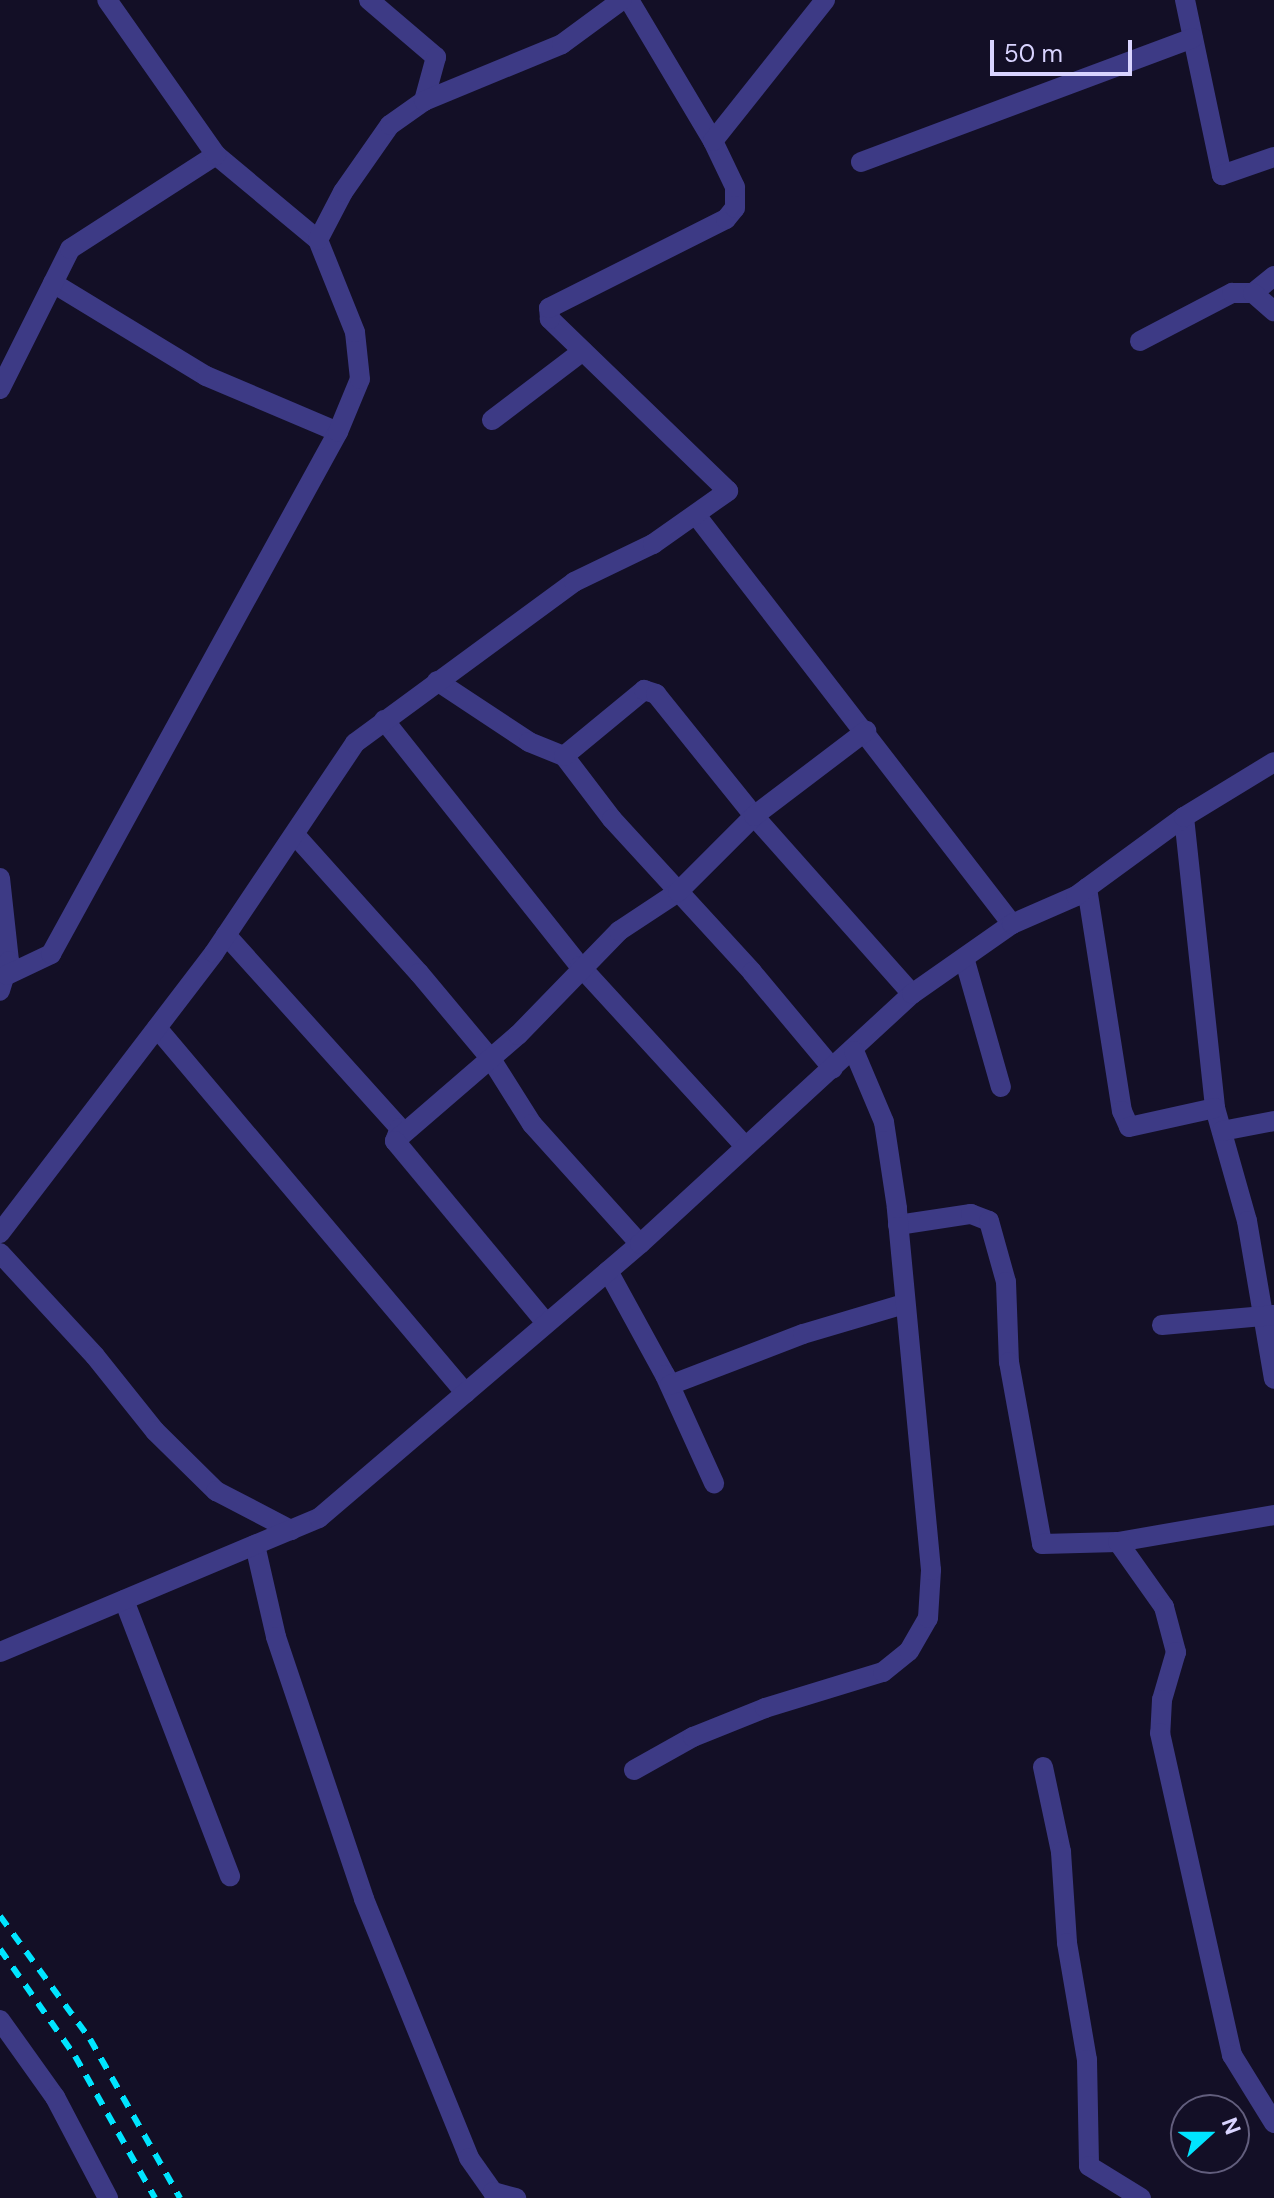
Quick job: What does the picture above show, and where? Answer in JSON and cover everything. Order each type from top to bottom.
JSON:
[{"type":"street","points":[[0,878],[4,983],[51,954],[338,432],[360,379],[355,332],[318,240],[216,155],[107,0]]},
{"type":"street","points":[[369,0],[436,57],[424,101]]},
{"type":"street","points":[[318,240],[343,192],[390,125],[424,101],[562,44],[622,0]]},
{"type":"street","points":[[0,1233],[226,935],[296,836],[355,743],[574,582],[653,544],[728,491],[550,319],[549,308],[726,219],[735,208],[735,187],[713,141],[629,0]]},
{"type":"street","points":[[713,141],[825,0]]},
{"type":"street","points":[[1185,0],[1222,175],[1274,157]]},
{"type":"street","points":[[861,162],[1193,38]]},
{"type":"street","points":[[0,389],[70,249],[216,155]]},
{"type":"street","points":[[1140,341],[1232,293],[1253,293],[1274,276]]},
{"type":"street","points":[[53,283],[206,376],[338,432]]},
{"type":"street","points":[[1253,293],[1274,311]]},
{"type":"street","points":[[492,420],[583,351]]},
{"type":"street","points":[[696,515],[866,731],[1012,924]]},
{"type":"street","points":[[437,681],[529,742],[564,756],[833,1069]]},
{"type":"street","points":[[564,756],[644,690],[656,694],[754,816],[912,994]]},
{"type":"street","points":[[384,720],[580,966],[744,1145]]},
{"type":"street","points":[[395,1141],[491,1059],[580,966],[619,931],[678,892],[754,816],[866,731]]},
{"type":"street","points":[[0,1652],[319,1518],[640,1244],[744,1145],[854,1051],[912,994],[965,961],[1012,924],[1087,888],[1184,817],[1274,762]]},
{"type":"street","points":[[1184,817],[1215,1108],[1247,1221],[1268,1316],[1274,1379]]},
{"type":"street","points":[[296,836],[491,1059],[532,1124],[640,1244]]},
{"type":"street","points":[[1087,888],[1122,1111],[1129,1127],[1215,1108]]},
{"type":"street","points":[[226,935],[400,1128],[395,1141]]},
{"type":"street","points":[[965,961],[1001,1087]]},
{"type":"street","points":[[157,1028],[465,1393]]},
{"type":"street","points":[[634,1770],[693,1737],[765,1708],[883,1672],[909,1651],[928,1618],[931,1570],[898,1225],[884,1122],[854,1051]]},
{"type":"street","points":[[1222,1131],[1274,1121]]},
{"type":"street","points":[[395,1141],[546,1323]]},
{"type":"street","points":[[898,1225],[971,1214],[989,1221],[1006,1282],[1009,1362],[1042,1544],[1118,1542],[1274,1515]]},
{"type":"street","points":[[0,1253],[86,1345],[155,1431],[216,1491],[291,1530]]},
{"type":"street","points":[[608,1271],[670,1385],[714,1483]]},
{"type":"street","points":[[670,1385],[803,1334],[904,1304]]},
{"type":"street","points":[[1162,1325],[1268,1316]]},
{"type":"street","points":[[1118,1542],[1164,1607],[1176,1652],[1162,1700],[1160,1733],[1232,2055],[1274,2123]]},
{"type":"street","points":[[255,1545],[276,1637],[370,1913],[469,2158],[493,2192],[516,2198]]},
{"type":"street","points":[[124,1600],[230,1876]]},
{"type":"street","points":[[1043,1767],[1061,1852],[1067,1943],[1087,2060],[1089,2166],[1141,2198]]},
{"type":"street","points":[[0,2020],[55,2097],[108,2198]]},
{"type":"railway","points":[[0,1916],[90,2039],[180,2198]]},
{"type":"railway","points":[[0,1949],[75,2056],[155,2198]]}]
